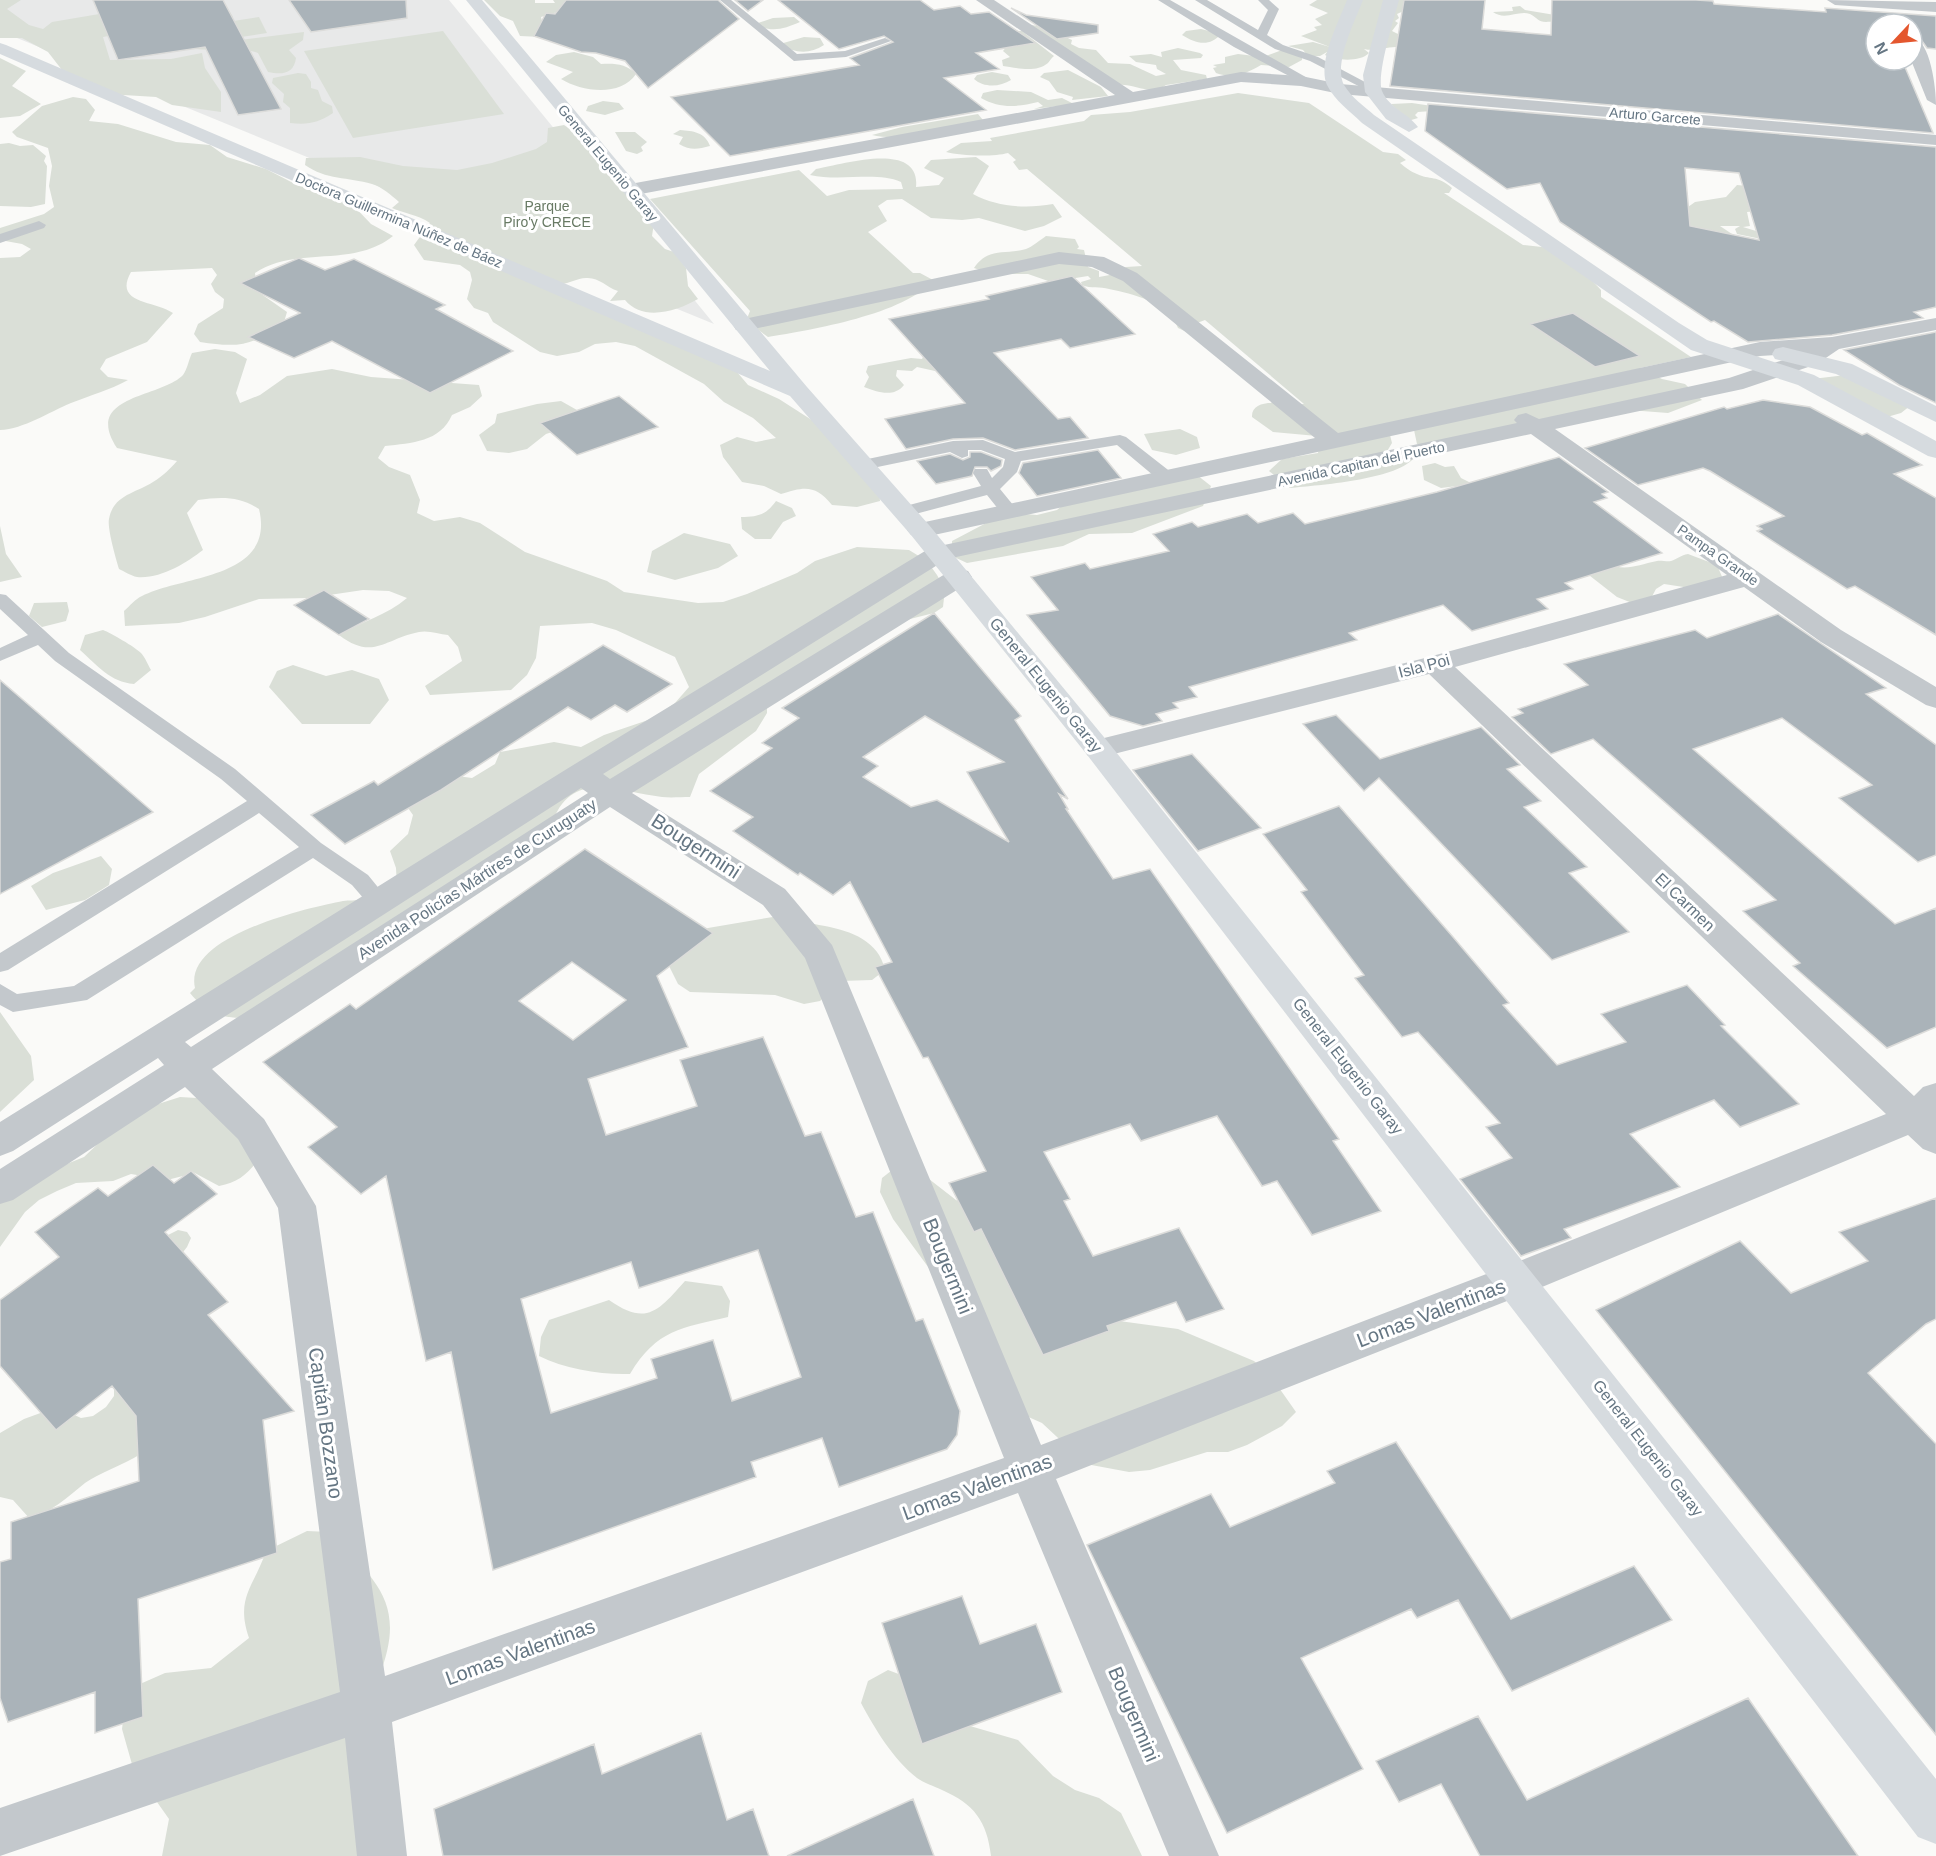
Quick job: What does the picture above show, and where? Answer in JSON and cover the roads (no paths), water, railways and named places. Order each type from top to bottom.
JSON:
[{"type":"street","name":"General Eugenio Garay","points":[[474,0],[799,392],[939,553],[1098,749],[1936,1818]]},
{"type":"street","points":[[984,0],[1128,97]]},
{"type":"street","points":[[1337,80],[1336,53],[1355,0]]},
{"type":"street","points":[[1374,91],[1371,75],[1391,0]]},
{"type":"street","points":[[1835,0],[1896,2],[1936,7]]},
{"type":"street","name":"Doctora Guillermina Núñez de Báez","points":[[0,48],[799,392]]},
{"type":"street","points":[[1924,70],[1936,100]]},
{"type":"street","name":"Arturo Garcete","points":[[630,190],[1241,77],[1312,84],[1337,80],[1374,91],[1936,140]]},
{"type":"street","name":"Avenida Capitan del Puerto","points":[[1337,80],[1368,119],[1428,163],[1671,328],[1699,345],[1781,370],[1828,391],[1936,451]]},
{"type":"street","name":"Avenida Capitan del Puerto","points":[[1374,91],[1392,115],[1719,338],[1809,359],[1867,379],[1936,415]]},
{"type":"street","points":[[744,325],[1059,258],[1097,261],[1114,266],[1131,277],[1333,441]]},
{"type":"street","name":"Avenida Capitan del Puerto","points":[[939,553],[1009,511],[1760,349],[1832,344],[1936,324]]},
{"type":"street","name":"Avenida Capitan del Puerto","points":[[939,553],[1735,384],[1809,359],[1832,344]]},
{"type":"street","name":"Pampa Grande","points":[[1503,405],[1832,636],[1936,699]]},
{"type":"street","name":"Avenida Policías Mártires de Curuguaty","points":[[0,1141],[174,1053],[596,783],[939,553]]},
{"type":"street","name":"Isla Poi","points":[[1098,749],[1435,664],[1749,577]]},
{"type":"street","name":"El Carmen","points":[[1435,664],[1928,1118]]},
{"type":"street","name":"Avenida Policías Mártires de Curuguaty","points":[[0,1189],[174,1053],[379,902],[596,783]]},
{"type":"street","name":"Bougermini","points":[[596,783],[774,897],[820,952],[1030,1468],[1194,1856]]},
{"type":"street","name":"Capitán Bozzano","points":[[174,1053],[251,1129],[297,1206],[366,1707],[382,1856]]},
{"type":"street","name":"Lomas Valentinas","points":[[0,1833],[366,1707],[1030,1468],[1928,1118]]},
{"type":"lane","points":[[725,0],[794,58],[846,54],[885,41]]},
{"type":"lane","points":[[1163,0],[1238,45],[1312,84]]},
{"type":"lane","points":[[1200,0],[1279,47],[1314,59],[1337,80]]},
{"type":"lane","points":[[1261,36],[1274,9],[1263,0]]},
{"type":"lane","points":[[0,239],[39,225]]},
{"type":"lane","points":[[863,465],[983,445],[1014,457],[1120,440],[1166,477]]},
{"type":"lane","points":[[904,512],[991,489],[1004,477],[1014,457]]},
{"type":"lane","points":[[981,473],[1009,511]]},
{"type":"lane","points":[[1,602],[62,657],[172,736],[197,751],[261,802],[313,848],[360,880],[379,902]]},
{"type":"lane","points":[[0,655],[41,636]]},
{"type":"lane","points":[[0,964],[261,802]]},
{"type":"lane","points":[[0,993],[13,1003],[79,994],[313,848]]},
{"type":"park label","name":"Parque Piro'y CRECE","points":[[547,214]]}]
